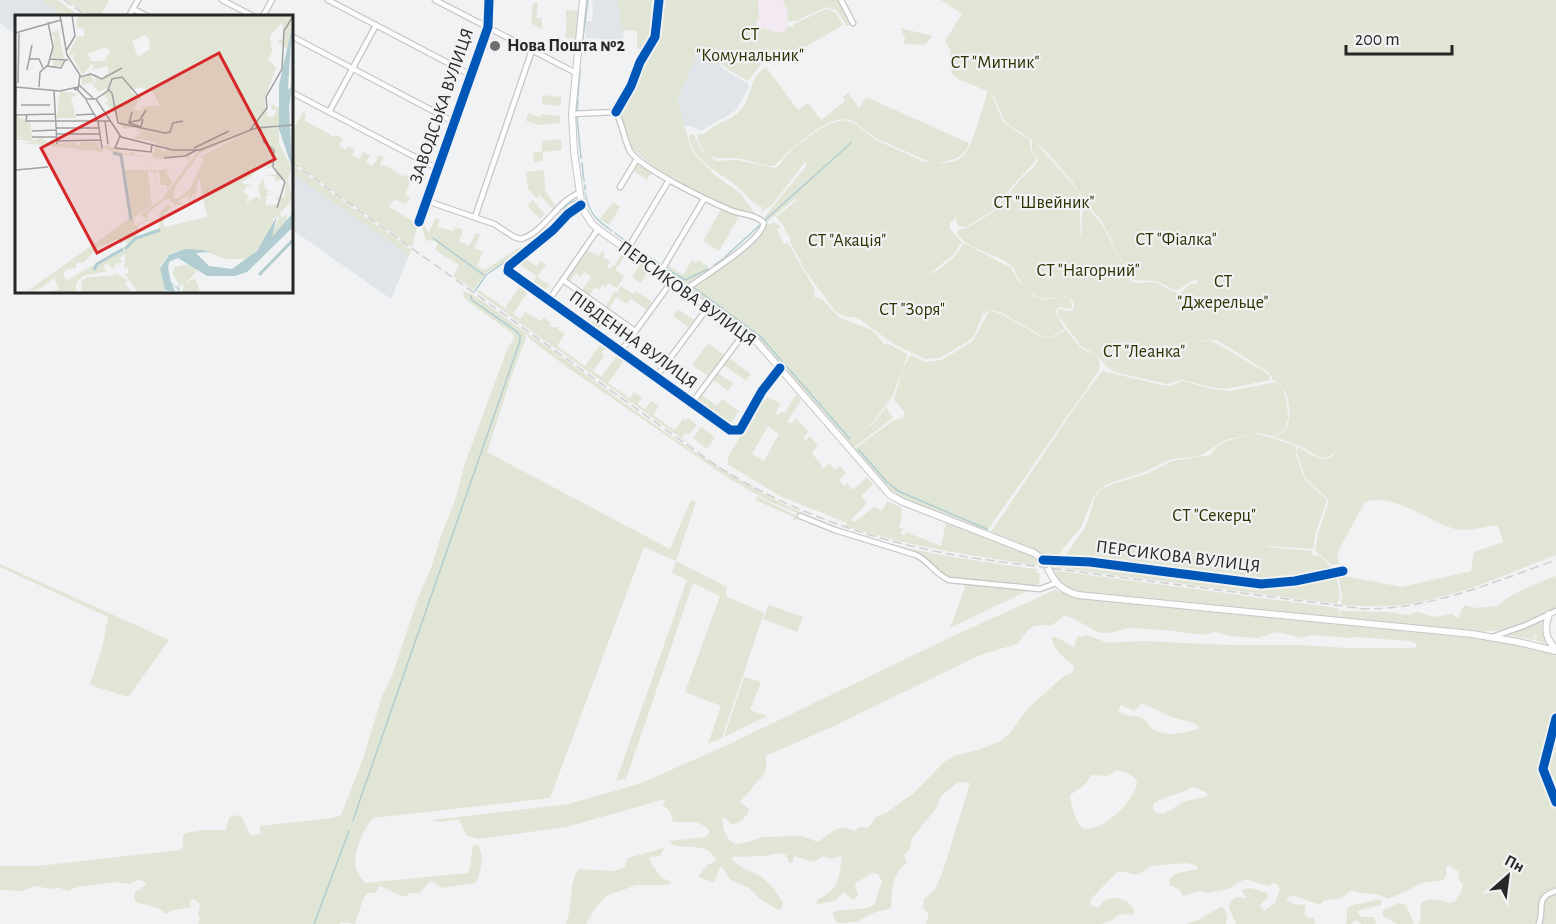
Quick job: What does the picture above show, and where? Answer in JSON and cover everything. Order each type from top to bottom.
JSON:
[{"type":"main road","name":"ПЕРСИКОВА ВУЛИЦЯ","points":[[583,0],[572,114],[581,205],[595,230],[709,306],[760,345],[890,495],[1029,551],[1043,560]]},
{"type":"main road","points":[[1043,560],[1056,584],[1082,596],[1491,637],[1556,650]]},
{"type":"main road","points":[[1553,613],[1546,626],[1547,636],[1556,650]]},
{"type":"street","points":[[130,15],[138,0]]},
{"type":"street","points":[[222,0],[251,15]]},
{"type":"street","points":[[264,15],[272,0]]},
{"type":"street","points":[[328,0],[471,75]]},
{"type":"street","points":[[435,0],[576,73]]},
{"type":"street","name":"ЗАВОДСЬКА ВУЛИЦЯ","points":[[419,222],[488,27],[489,0]]},
{"type":"street","points":[[616,112],[632,86],[640,62],[655,36],[659,0]]},
{"type":"street","points":[[841,0],[853,23]]},
{"type":"street","points":[[133,9],[145,15]]},
{"type":"street","points":[[329,112],[376,25]]},
{"type":"street","points":[[292,37],[454,122]]},
{"type":"street","points":[[475,217],[532,50]]},
{"type":"street","points":[[292,93],[438,170]]},
{"type":"street","points":[[572,114],[616,112]]},
{"type":"street","points":[[616,112],[623,125],[629,148],[637,159],[704,199],[735,213],[759,218],[765,225],[729,261],[685,290]]},
{"type":"street","points":[[620,187],[637,159]]},
{"type":"street","points":[[627,250],[669,180]]},
{"type":"street","points":[[427,201],[497,225],[521,239],[534,233],[568,199],[579,193]]},
{"type":"street","points":[[660,273],[704,199]]},
{"type":"street","name":"ПІВДЕННА ВУЛИЦЯ","points":[[581,205],[564,217],[553,230],[509,266],[508,271],[734,431],[740,430],[762,391],[780,368]]},
{"type":"street","points":[[549,300],[595,230]]},
{"type":"street","points":[[563,280],[635,331]]},
{"type":"street","points":[[621,351],[672,281]]},
{"type":"street","points":[[656,377],[709,306]]},
{"type":"street","points":[[692,403],[745,332]]},
{"type":"street","points":[[800,516],[830,529],[920,557],[942,577],[949,580],[1040,589],[1056,584]]},
{"type":"street","name":"ПЕРСИКОВА ВУЛИЦЯ","points":[[1043,560],[1090,562],[1261,584],[1295,582],[1343,571]]},
{"type":"street","points":[[1491,637],[1553,613]]},
{"type":"street","points":[[1556,718],[1543,769],[1556,802]]},
{"type":"street","points":[[1539,924],[1543,898],[1556,891]]},
{"type":"shaded area","points":[[0,0],[41,0],[63,15],[15,15],[15,35],[0,23]]},
{"type":"shaded area","points":[[591,0],[627,0],[623,40],[586,38],[586,21],[592,21]]},
{"type":"shaded area","points":[[758,0],[783,0],[788,13],[785,32],[775,32],[755,25],[759,17]]},
{"type":"shaded area","points":[[491,34],[503,41],[495,56],[485,51]]},
{"type":"shaded area","points":[[698,52],[713,59],[725,70],[749,84],[748,90],[735,111],[701,131],[691,126],[684,127],[677,100]]},
{"type":"shaded area","points":[[292,174],[409,255],[391,299],[292,230]]},
{"type":"green space","points":[[41,0],[57,0],[79,15],[63,15]]},
{"type":"green space","points":[[66,0],[109,0],[101,15],[88,15]]},
{"type":"green space","points":[[617,0],[659,0],[656,34],[637,65],[641,49],[637,48],[637,31],[622,30]]},
{"type":"green space","name":"СТ \"Комунальник\"","points":[[660,0],[758,0],[759,17],[755,25],[775,32],[785,32],[786,26],[793,27],[794,24],[826,9],[835,12],[843,25],[778,63],[762,63],[748,81],[721,63],[718,65],[713,59],[698,53],[677,100],[692,152],[716,176],[740,193],[757,216],[723,205],[670,178],[632,148],[620,110],[634,82],[637,70],[659,37]]},
{"type":"green space","points":[[783,0],[840,0],[852,24],[847,26],[836,10],[826,7],[796,21],[787,21],[788,13]]},
{"type":"green space","points":[[941,0],[1556,0],[1556,555],[1480,585],[1421,602],[1394,606],[1341,605],[1338,574],[1343,572],[1344,576],[1402,587],[1471,571],[1474,552],[1503,542],[1498,525],[1460,530],[1399,504],[1376,500],[1365,502],[1337,553],[1339,564],[1332,565],[1315,551],[1328,499],[1306,479],[1296,451],[1298,447],[1318,458],[1328,459],[1337,451],[1328,457],[1321,458],[1300,446],[1274,437],[1284,432],[1289,419],[1289,411],[1283,388],[1272,380],[1268,372],[1217,340],[1179,342],[1210,341],[1216,343],[1267,373],[1270,380],[1226,389],[1182,380],[1167,384],[1115,372],[1107,367],[1097,355],[1082,347],[1057,314],[1059,309],[1073,310],[1074,304],[1071,299],[1062,297],[1044,299],[1035,296],[1024,286],[1006,262],[963,240],[957,234],[958,230],[969,227],[993,212],[1038,160],[1032,151],[1032,140],[1005,122],[992,93],[958,79],[952,74],[950,50],[945,41],[962,14]],"holes":[[[1034,141],[1046,151],[1072,181],[1084,201],[1102,221],[1133,280],[1156,281],[1177,291],[1198,279],[1197,283],[1191,284],[1180,293],[1200,305],[1155,282],[1135,283],[1131,281],[1103,226],[1082,201],[1081,238],[1079,193]]]},
{"type":"green space","points":[[533,3],[538,3],[536,18],[542,18],[542,29],[531,23]]},
{"type":"green space","points":[[566,10],[579,11],[576,39],[565,38]]},
{"type":"green space","points":[[900,28],[933,36],[924,45],[904,44],[905,37]]},
{"type":"green space","points":[[766,67],[798,110],[808,103],[821,120],[845,101],[843,97],[848,93],[859,108],[866,97],[969,143],[960,157],[938,164],[956,161],[965,153],[973,137],[988,91],[991,93],[1003,122],[1030,140],[1031,150],[1036,159],[992,211],[966,227],[958,226],[956,218],[950,223],[950,229],[962,242],[953,255],[929,274],[949,262],[964,243],[1011,268],[1018,280],[1034,297],[1045,300],[1062,297],[1070,299],[1071,309],[1059,307],[1055,312],[1065,329],[1051,337],[1044,337],[1000,312],[992,310],[983,314],[970,340],[940,358],[925,359],[895,345],[858,318],[836,312],[806,272],[790,242],[790,236],[776,217],[797,200],[796,198],[768,221],[763,219],[806,166],[806,161],[772,205],[761,212],[762,207],[755,204],[737,186],[700,159],[691,144],[689,135],[694,135],[702,151],[708,155],[700,145],[697,135],[739,112],[747,100],[756,77]],"holes":[[[842,119],[853,121],[877,139],[933,163],[922,161],[874,139],[854,123],[843,120],[817,131],[791,150],[775,168],[736,160],[716,161],[709,156],[741,159],[774,166],[791,149],[816,130],[831,122]]]},
{"type":"green space","points":[[542,95],[561,97],[561,106],[542,104]]},
{"type":"green space","points":[[303,112],[306,114],[304,120],[334,137],[336,135],[343,139],[339,146],[346,150],[348,146],[355,150],[352,155],[359,159],[363,152],[370,155],[366,163],[373,166],[379,155],[383,157],[380,166],[382,167],[383,164],[404,177],[406,175],[412,178],[405,194],[410,197],[406,204],[394,199],[389,207],[414,222],[416,217],[418,222],[412,247],[292,162],[292,132]]},
{"type":"green space","points":[[528,113],[540,117],[541,114],[560,116],[560,123],[540,125],[526,121]]},
{"type":"green space","points":[[561,139],[562,150],[543,152],[543,161],[534,162],[533,153],[542,151],[542,141]]},
{"type":"green space","points":[[637,160],[653,171],[647,180],[632,170]]},
{"type":"green space","points":[[292,165],[412,250],[409,255],[292,174]]},
{"type":"green space","points":[[544,170],[545,190],[555,206],[552,208],[540,195],[536,198],[528,190],[526,172]]},
{"type":"green space","points":[[533,200],[545,214],[540,219],[527,205]]},
{"type":"green space","points":[[613,202],[620,207],[609,225],[600,219]]},
{"type":"green space","points":[[427,204],[430,205],[424,225],[429,233],[435,218],[440,220],[437,227],[453,231],[455,227],[463,230],[459,241],[469,246],[476,233],[480,234],[474,248],[483,252],[477,266],[485,270],[520,247],[522,249],[485,274],[473,290],[453,276],[459,265],[435,250],[438,243],[431,240],[426,241],[421,224]]},
{"type":"green space","points":[[722,208],[740,215],[719,251],[703,241]]},
{"type":"green space","points":[[774,222],[781,227],[777,229],[784,244],[788,243],[815,290],[814,297],[822,299],[839,317],[872,330],[885,345],[887,343],[908,354],[892,397],[874,421],[861,432],[875,422],[886,407],[893,418],[852,449],[762,344],[691,290],[761,233],[766,226]]},
{"type":"green space","points":[[587,250],[599,256],[602,251],[605,254],[603,257],[610,261],[607,267],[610,269],[623,252],[626,254],[615,270],[624,276],[617,288],[608,283],[606,287],[602,285],[599,290],[595,287],[589,296],[582,291],[591,276],[584,272],[581,277],[575,273],[570,282],[566,280]]},
{"type":"green space","points":[[524,257],[536,266],[541,261],[546,264],[537,277],[549,285],[546,290],[538,284],[535,288],[531,285],[537,276],[517,263]]},
{"type":"green space","points":[[692,260],[696,263],[698,260],[709,267],[709,271],[690,283],[677,282],[664,271],[668,265],[683,275]]},
{"type":"green space","points":[[640,264],[649,270],[641,283],[632,277]]},
{"type":"green space","points":[[521,285],[529,290],[513,314],[520,319],[525,312],[541,321],[543,317],[551,323],[549,325],[559,327],[558,329],[565,334],[557,346],[585,366],[602,342],[607,346],[602,353],[604,356],[593,371],[601,377],[618,354],[625,359],[608,383],[630,398],[634,392],[642,398],[638,404],[645,409],[651,401],[659,406],[653,415],[675,430],[683,419],[686,421],[688,418],[697,425],[689,435],[685,433],[682,438],[720,466],[477,292],[479,290],[505,308]]},
{"type":"green space","points":[[621,286],[633,294],[636,291],[652,302],[647,310],[631,299],[627,304],[616,297],[609,309],[605,307]]},
{"type":"green space","points":[[464,291],[485,303],[676,440],[779,501],[834,526],[883,542],[960,558],[1037,569],[1037,573],[1040,573],[1039,585],[1036,584],[1035,588],[954,580],[943,576],[926,560],[836,530],[769,501],[731,480],[568,368],[524,332],[526,338],[487,452],[670,549],[691,500],[696,502],[676,561],[644,547],[550,798],[373,818],[359,843],[356,865],[365,883],[468,873],[473,845],[478,845],[481,864],[475,883],[442,888],[429,882],[420,893],[411,893],[403,897],[380,886],[375,893],[367,893],[363,899],[355,924],[342,922],[339,924],[198,924],[200,904],[194,899],[190,900],[191,907],[166,914],[158,908],[136,902],[135,892],[146,885],[144,881],[138,880],[129,884],[116,882],[78,887],[67,891],[58,887],[51,889],[35,886],[21,891],[0,890],[0,866],[38,866],[180,850],[183,846],[183,835],[186,833],[226,830],[229,818],[234,815],[242,817],[250,835],[260,834],[260,826],[333,818],[341,815],[364,756],[382,696],[392,676],[418,598],[454,504],[465,463],[507,350],[514,338],[513,334],[465,299]]},
{"type":"green space","points":[[678,309],[694,320],[688,327],[673,316]]},
{"type":"green space","points":[[601,310],[608,315],[597,331],[589,326]]},
{"type":"green space","points":[[991,311],[999,313],[1044,338],[1051,338],[1066,330],[1082,349],[1096,355],[1100,362],[1099,371],[987,531],[895,496],[853,450],[894,420],[902,418],[905,413],[894,399],[902,371],[910,355],[926,362],[942,360],[973,341]]},
{"type":"green space","points":[[708,343],[724,355],[708,376],[692,365]]},
{"type":"green space","points":[[729,358],[751,374],[746,381],[724,365]]},
{"type":"green space","name":"СТ \"Секерц\"","points":[[1102,371],[1162,385],[1170,386],[1183,381],[1211,389],[1229,391],[1277,382],[1283,388],[1288,419],[1284,431],[1273,436],[1257,433],[1226,440],[1200,456],[1172,459],[1144,472],[1105,485],[1094,496],[1081,527],[1056,557],[1044,556],[1032,548],[991,532],[1078,403]]},
{"type":"green space","points":[[718,373],[733,383],[728,391],[713,380]]},
{"type":"green space","points":[[796,394],[801,400],[787,422],[792,424],[795,418],[809,431],[803,438],[806,441],[810,436],[818,445],[812,453],[823,468],[829,463],[835,470],[840,466],[846,473],[839,480],[844,486],[847,483],[853,490],[867,477],[873,484],[861,496],[867,503],[851,520],[855,522],[874,507],[882,511],[887,501],[901,507],[902,518],[899,527],[903,529],[901,534],[905,535],[906,532],[941,546],[946,522],[1032,556],[1042,566],[918,545],[845,526],[847,523],[780,496],[727,464],[729,456],[761,398],[765,400],[768,397],[781,404],[775,413],[779,415],[781,412],[785,413]],"holes":[[[768,426],[779,434],[764,461],[752,454]]]},
{"type":"green space","points":[[702,395],[717,406],[722,399],[739,411],[729,425],[697,402]]},
{"type":"green space","points":[[701,427],[715,437],[707,449],[693,438]]},
{"type":"green space","name":"СТ \"Секерц\"","points":[[1253,434],[1296,446],[1296,455],[1305,480],[1327,500],[1313,549],[1267,547],[1312,551],[1312,555],[1321,557],[1330,566],[1331,572],[1267,583],[1169,571],[1170,567],[1167,571],[1064,557],[1086,526],[1095,497],[1102,489],[1146,474],[1172,461],[1211,455],[1223,443]]},
{"type":"green space","points":[[757,496],[795,515],[796,521],[793,520],[794,517],[755,500]]},
{"type":"green space","points":[[676,561],[727,587],[726,596],[764,613],[722,738],[708,744],[721,706],[685,692],[720,596],[693,583],[626,779],[616,781],[687,580],[672,573]]},
{"type":"green space","points":[[1049,562],[1097,564],[1261,586],[1293,584],[1336,574],[1340,596],[1337,604],[1053,567],[1049,565]]},
{"type":"green space","points":[[0,564],[169,640],[128,697],[90,685],[103,645],[108,617],[0,567]]},
{"type":"green space","points":[[1051,570],[1338,608],[1341,618],[1340,611],[1391,612],[1406,615],[1418,612],[1434,617],[1452,614],[1459,619],[1460,612],[1465,605],[1476,608],[1498,606],[1517,593],[1556,576],[1556,609],[1505,630],[1478,632],[1080,594],[1060,585]]},
{"type":"green space","points":[[966,584],[1029,590],[950,628]]},
{"type":"green space","points":[[1055,590],[1082,599],[1492,640],[1556,655],[1556,924],[1418,924],[1421,919],[1422,902],[1436,900],[1452,903],[1460,895],[1463,884],[1458,879],[1459,872],[1448,865],[1447,875],[1443,880],[1423,883],[1388,899],[1352,890],[1339,899],[1325,900],[1320,905],[1295,896],[1288,897],[1286,900],[1295,905],[1305,904],[1304,913],[1307,917],[1314,918],[1315,924],[1236,924],[1229,907],[1231,901],[1236,897],[1247,898],[1241,890],[1251,888],[1267,893],[1268,897],[1260,905],[1264,911],[1275,903],[1280,889],[1278,885],[1273,883],[1268,886],[1245,879],[1228,889],[1208,893],[1200,891],[1183,896],[1179,889],[1170,885],[1169,880],[1177,873],[1198,869],[1197,866],[1187,863],[1151,866],[1137,875],[1117,872],[1092,898],[1090,904],[1097,908],[1108,899],[1117,898],[1125,901],[1135,911],[1132,915],[1120,914],[1101,924],[926,924],[929,914],[923,908],[924,899],[934,891],[943,871],[970,783],[958,782],[941,796],[935,810],[912,838],[910,849],[904,855],[907,863],[898,872],[893,883],[891,908],[873,913],[856,922],[838,923],[833,913],[874,905],[882,882],[878,874],[872,873],[856,883],[858,894],[855,899],[851,899],[844,892],[835,901],[818,904],[816,903],[818,899],[830,892],[837,882],[842,856],[831,859],[823,856],[814,862],[794,856],[792,863],[789,863],[786,855],[780,853],[731,857],[737,864],[770,884],[783,902],[782,909],[778,910],[760,899],[749,888],[730,879],[722,867],[719,868],[713,882],[698,877],[707,865],[716,861],[713,855],[703,848],[672,845],[670,841],[705,837],[709,834],[709,830],[696,822],[673,822],[670,811],[663,805],[665,799],[566,827],[478,839],[466,835],[459,820],[439,822],[433,820],[569,804],[639,784],[723,747],[953,636]],"holes":[[[1064,616],[1100,633],[1129,628],[1203,635],[1214,632],[1258,638],[1277,632],[1302,638],[1311,635],[1355,637],[1410,641],[1417,644],[1415,648],[1346,648],[1143,641],[1108,643],[1087,635],[1077,637],[1074,647],[1052,637],[1063,657],[1074,666],[1073,672],[1064,676],[1028,708],[1002,740],[979,750],[956,755],[944,762],[914,793],[886,813],[876,817],[868,828],[859,827],[854,831],[838,829],[818,842],[801,836],[762,837],[736,844],[730,841],[724,831],[722,818],[732,825],[742,820],[748,813],[749,809],[740,802],[766,770],[766,756],[836,725],[980,655],[1017,644],[1029,629],[1035,626],[1051,626]],[[1142,703],[1171,717],[1194,723],[1200,728],[1165,734],[1154,730],[1143,718],[1125,715],[1118,710],[1121,705],[1134,711]],[[1117,770],[1130,774],[1137,781],[1135,789],[1118,813],[1101,825],[1084,829],[1076,818],[1070,795],[1082,787],[1092,775],[1107,776]],[[1192,787],[1206,792],[1208,796],[1183,802],[1164,814],[1155,812],[1153,809],[1153,804],[1158,801]]]},
{"type":"green space","points":[[769,605],[803,617],[797,632],[763,619]]},
{"type":"green space","points":[[1544,618],[1546,620],[1542,630],[1546,644],[1535,640],[1537,635],[1535,634],[1534,640],[1506,635]]},
{"type":"green space","points":[[744,677],[761,682],[750,710],[767,716],[724,737]]},
{"type":"green space","points":[[664,848],[660,856],[650,857],[649,860],[661,877],[671,882],[669,885],[636,885],[606,896],[586,924],[566,924],[572,886],[576,873],[580,869],[613,871],[624,868],[628,858]]},
{"type":"green space","points":[[1381,900],[1381,905],[1359,910],[1358,913],[1362,917],[1374,917],[1376,924],[1362,924],[1356,920],[1351,924],[1345,924],[1347,909],[1350,906]]},
{"type":"green space","points":[[1398,903],[1406,905],[1414,924],[1397,924],[1383,916],[1383,910]]},
{"type":"green space","points":[[1220,907],[1224,908],[1227,916],[1226,924],[1186,924],[1198,920]]},
{"type":"waterway","points":[[583,39],[588,0]]},
{"type":"waterway","points":[[582,51],[583,46]]},
{"type":"waterway","points":[[578,96],[580,70]]},
{"type":"waterway","points":[[577,111],[578,99]]},
{"type":"waterway","points":[[577,117],[581,158]]},
{"type":"waterway","points":[[765,220],[851,143]]},
{"type":"waterway","points":[[582,163],[584,181]]},
{"type":"waterway","points":[[585,185],[585,190]]},
{"type":"waterway","points":[[586,196],[589,208],[602,224],[612,231]]},
{"type":"waterway","points":[[541,237],[568,204],[577,200]]},
{"type":"waterway","points":[[725,257],[761,224]]},
{"type":"waterway","points":[[615,233],[628,243]]},
{"type":"waterway","points":[[433,238],[485,276]]},
{"type":"waterway","points":[[475,291],[486,275],[529,245]]},
{"type":"waterway","points":[[632,245],[648,256]]},
{"type":"waterway","points":[[651,258],[662,266]]},
{"type":"waterway","points":[[714,265],[723,259]]},
{"type":"waterway","points":[[665,268],[685,280],[708,269]]},
{"type":"waterway","points":[[693,287],[760,336],[850,439]]},
{"type":"waterway","points":[[353,820],[520,341],[520,335],[516,331],[472,300],[471,296]]},
{"type":"waterway","points":[[858,449],[898,491],[987,529]]},
{"type":"waterway","points":[[314,924],[349,831]]},
{"type":"railway","points":[[64,0],[86,15]]},
{"type":"railway","points":[[292,163],[711,462],[774,498],[874,536],[980,559],[1365,609],[1390,608],[1439,599],[1556,560]]},
{"type":"cycle path","points":[[419,222],[488,27],[489,0]]},
{"type":"cycle path","points":[[616,112],[655,37],[659,0]]},
{"type":"cycle path","points":[[581,205],[509,266],[508,271],[730,430],[740,430],[762,391],[780,368]]},
{"type":"cycle path","points":[[1043,560],[1090,562],[1261,584],[1295,581],[1343,571]]},
{"type":"cycle path","points":[[1556,718],[1543,769],[1556,802]]},
{"type":"place","name":"Нова Пошта №2","points":[[495,46]]},
{"type":"park label","name":"СТ \"Митник\"","points":[[995,63]]},
{"type":"park label","name":"СТ \"Швейник\"","points":[[1044,203]]},
{"type":"park label","name":"СТ \"Фіалка\"","points":[[1176,240]]},
{"type":"park label","name":"СТ \"Акація\"","points":[[847,241]]},
{"type":"park label","name":"СТ \"Нагорний\"","points":[[1088,271]]},
{"type":"park label","name":"СТ \"Джерельце\"","points":[[1223,292]]},
{"type":"park label","name":"СТ \"Зоря\"","points":[[912,310]]},
{"type":"park label","name":"СТ \"Леанка\"","points":[[1144,352]]}]
